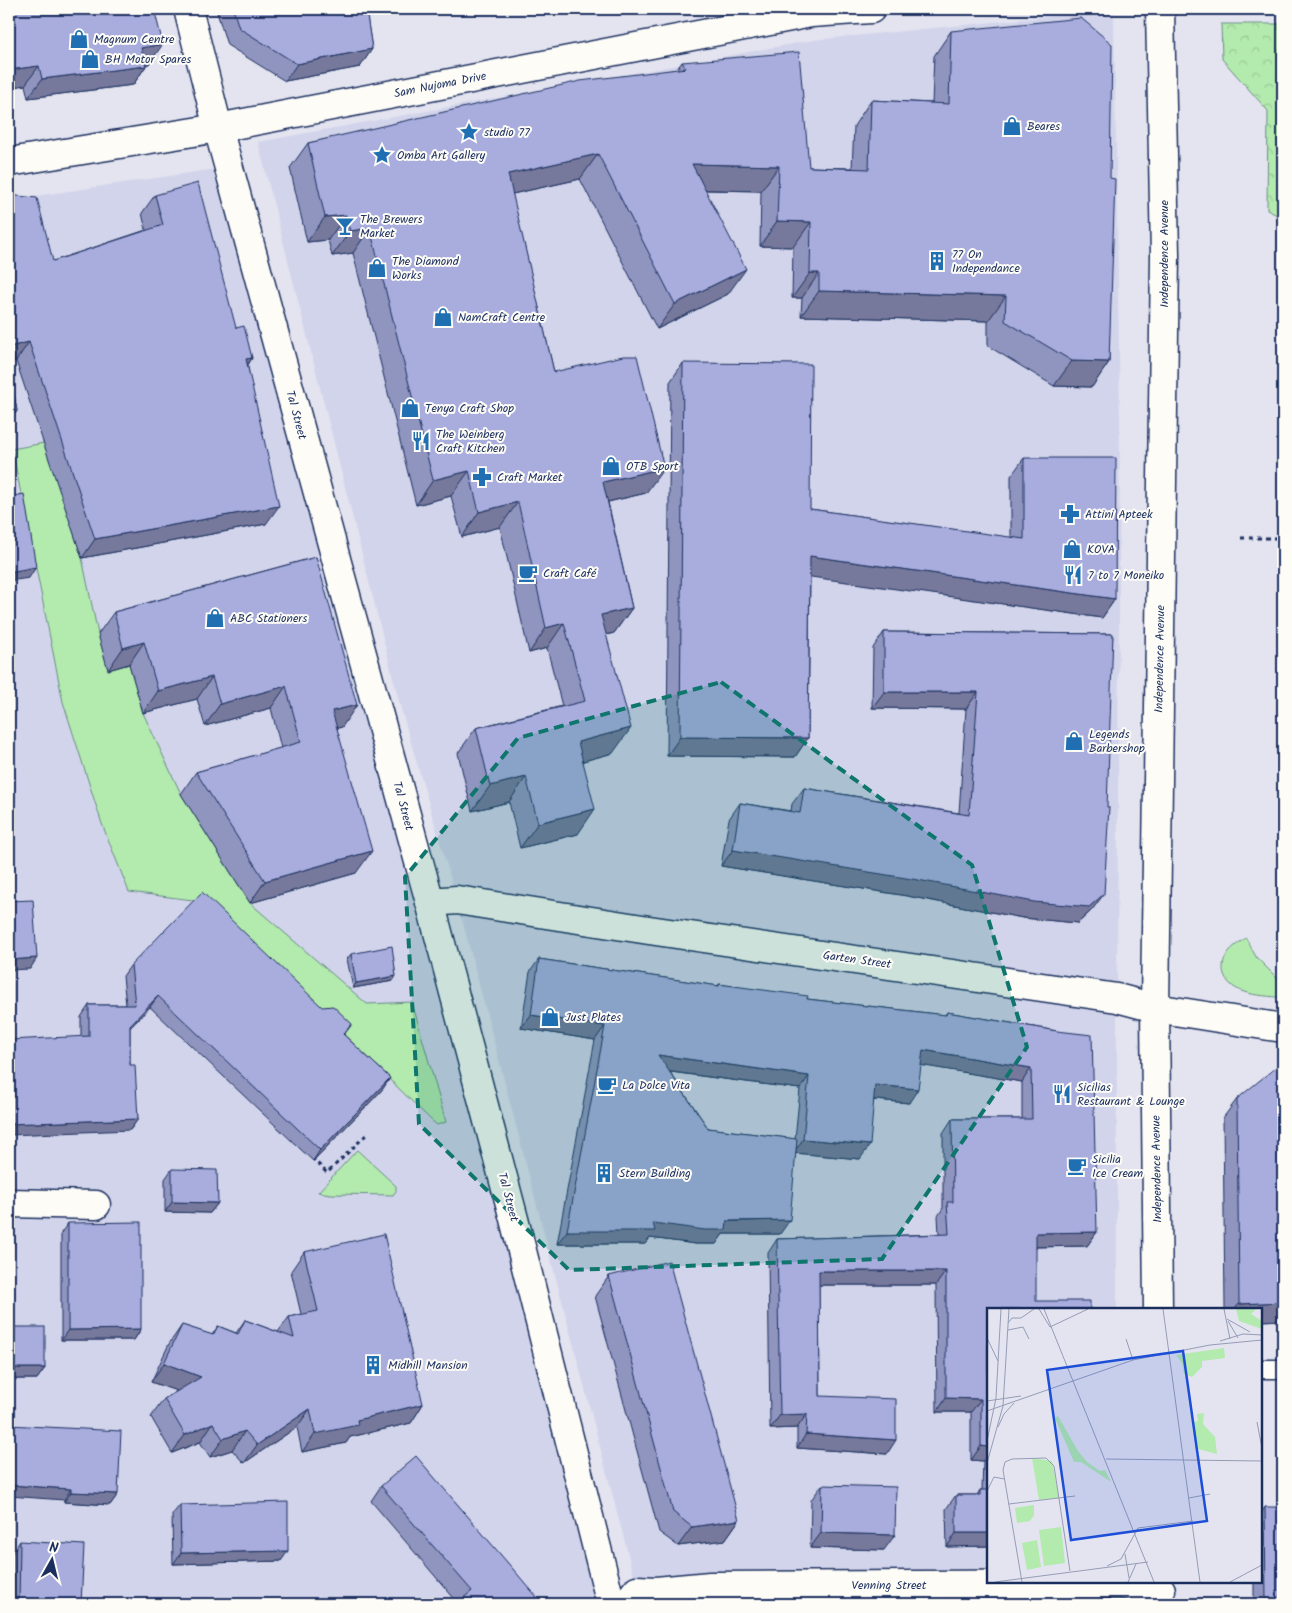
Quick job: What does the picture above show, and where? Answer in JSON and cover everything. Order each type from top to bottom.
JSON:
[{"type":"main road","name":"Tal Street","points":[[188,9],[218,128],[430,902],[524,1255],[611,1604]]},
{"type":"main road","name":"Sam Nujoma Drive","points":[[9,162],[218,128],[810,11],[871,9]]},
{"type":"main road","name":"Independence Avenue","points":[[1158,1308],[1155,1008],[1165,255],[1160,9]]},
{"type":"main road","name":"Garten Street","points":[[430,902],[457,900],[659,932],[1117,998],[1155,1008],[1283,1028]]},
{"type":"main road","points":[[9,1203],[96,1205]]},
{"type":"main road","name":"Venning Street","points":[[623,1604],[630,1600],[637,1590],[656,1591],[710,1586],[1117,1584],[1161,1592]]},
{"type":"lane","points":[[1262,1369],[1283,1369]]},
{"type":"path","points":[[1241,538],[1283,538]]},
{"type":"path","points":[[308,1154],[326,1173],[369,1132]]},
{"type":"highlighted area","points":[[721,682],[972,865],[1027,1047],[882,1259],[569,1270],[419,1124],[405,877],[518,738]]},
{"type":"shaded area","points":[[1114,10],[1120,419],[1117,1308],[987,1308],[987,1583],[1117,1583],[1117,1604],[641,1604],[457,900],[401,709],[258,142],[813,40]]},
{"type":"shaded area","points":[[229,167],[611,1604],[9,1604],[9,200]]},
{"type":"green space","points":[[1221,24],[1283,24],[1283,218],[1267,210],[1268,111],[1222,59]]},
{"type":"green space","points":[[44,443],[82,558],[98,634],[108,669],[129,664],[143,713],[181,794],[250,903],[367,1004],[412,1002],[446,1122],[437,1125],[431,1120],[344,1035],[201,901],[129,892],[102,824],[63,702],[12,449]]},
{"type":"green space","points":[[1246,938],[1256,957],[1283,984],[1283,998],[1244,992],[1228,982],[1223,971],[1225,959],[1236,945]]},
{"type":"green space","points":[[357,1150],[396,1186],[396,1191],[393,1195],[318,1192]]},
{"type":"building","name":"Magnum Centre","points":[[9,9],[154,9],[163,44],[141,48],[146,66],[42,79],[39,66],[9,70]]},
{"type":"building","points":[[233,9],[366,9],[372,49],[297,64],[239,28]]},
{"type":"building","points":[[1081,18],[1112,44],[1110,178],[1115,179],[1109,362],[1072,361],[1005,321],[1006,296],[819,291],[819,273],[810,273],[811,222],[777,221],[779,166],[692,164],[746,269],[675,304],[598,154],[508,174],[554,372],[623,356],[637,356],[664,468],[603,482],[632,608],[601,615],[631,728],[578,742],[595,809],[538,823],[526,777],[490,786],[476,728],[585,701],[564,623],[546,628],[518,502],[479,512],[469,471],[433,480],[370,228],[350,231],[346,215],[325,217],[308,143],[580,81],[686,68],[682,62],[799,52],[809,167],[869,169],[871,100],[949,104],[951,31]]},
{"type":"building","points":[[198,183],[236,328],[244,326],[252,358],[246,359],[279,506],[95,539],[29,342],[9,347],[9,195],[37,198],[53,261],[163,225],[155,195]]},
{"type":"building","points":[[683,363],[811,364],[810,509],[1024,539],[1024,458],[1116,458],[1115,599],[810,556],[808,738],[680,737]]},
{"type":"building","points":[[9,366],[17,411],[14,412],[9,403]]},
{"type":"building","points":[[24,494],[36,567],[9,572],[9,497]]},
{"type":"building","points":[[316,557],[357,705],[332,711],[372,851],[265,881],[196,772],[301,742],[286,686],[220,704],[212,677],[158,691],[144,642],[123,648],[114,612]]},
{"type":"building","points":[[884,632],[1113,634],[1107,807],[1109,807],[1104,894],[1089,907],[1034,902],[918,880],[733,850],[740,803],[800,813],[804,788],[969,815],[978,692],[884,692]]},
{"type":"building","points":[[202,892],[322,1007],[333,1006],[352,1024],[343,1034],[390,1078],[320,1150],[158,996],[130,1025],[130,1065],[135,1065],[138,1119],[9,1124],[9,1040],[89,1036],[89,1005],[135,1005],[131,965]]},
{"type":"building","points":[[33,900],[37,958],[9,960],[9,901]]},
{"type":"building","points":[[392,946],[396,976],[356,983],[351,954]]},
{"type":"building","points":[[539,959],[719,986],[719,984],[808,996],[807,999],[946,1015],[947,1012],[1057,1031],[1092,1035],[1097,1232],[1036,1233],[1036,1301],[1090,1301],[1090,1308],[987,1308],[987,1447],[981,1446],[981,1399],[946,1398],[946,1271],[819,1271],[820,1396],[896,1399],[896,1440],[806,1434],[807,1414],[780,1415],[777,1239],[949,1234],[947,1202],[953,1202],[952,1119],[1032,1119],[1031,1068],[923,1050],[918,1089],[875,1085],[870,1145],[803,1139],[809,1076],[658,1055],[708,1128],[797,1139],[790,1220],[727,1221],[726,1230],[705,1230],[653,1223],[655,1231],[567,1231],[605,1026],[531,1015]]},
{"type":"building","points":[[1281,1063],[1283,1064],[1283,1302],[1239,1304],[1237,1099]]},
{"type":"building","points":[[172,1169],[217,1170],[218,1203],[172,1202]]},
{"type":"building","points":[[141,1222],[141,1329],[68,1330],[68,1223]]},
{"type":"building","points":[[384,1234],[423,1404],[357,1420],[358,1425],[315,1434],[310,1409],[257,1445],[245,1431],[223,1439],[213,1423],[185,1435],[164,1399],[201,1377],[164,1363],[182,1325],[213,1335],[218,1326],[238,1334],[245,1320],[294,1338],[289,1317],[318,1311],[304,1252]]},
{"type":"building","points":[[669,1261],[739,1520],[692,1527],[673,1512],[609,1276]]},
{"type":"building","points":[[10,1327],[45,1327],[45,1368],[10,1368]]},
{"type":"building","points":[[9,1425],[121,1431],[118,1494],[71,1492],[71,1489],[9,1485]]},
{"type":"building","points":[[416,1456],[537,1597],[528,1604],[456,1604],[472,1591],[381,1486]]},
{"type":"building","points":[[822,1485],[896,1487],[895,1535],[821,1533]]},
{"type":"building","points":[[980,1490],[987,1490],[987,1533],[956,1533],[956,1495],[980,1495]]},
{"type":"building","points":[[288,1502],[288,1551],[181,1553],[180,1505]]},
{"type":"building","points":[[1265,1507],[1283,1507],[1283,1604],[1266,1604]]},
{"type":"building","points":[[20,1541],[84,1545],[81,1604],[19,1604]]},
{"type":"place","name":"Magnum Centre","points":[[79,39]]},
{"type":"place","name":"BH Motor Spares","points":[[90,59]]},
{"type":"place","name":"Beares","points":[[1012,126]]},
{"type":"place","name":"studio 77","points":[[469,132]]},
{"type":"place","name":"Omba Art Gallery","points":[[382,155]]},
{"type":"place","name":"The Brewers Market","points":[[345,226]]},
{"type":"place","name":"77 On Independance","points":[[937,261]]},
{"type":"place","name":"The Diamond Works","points":[[377,268]]},
{"type":"place","name":"NamCraft Centre","points":[[443,317]]},
{"type":"place","name":"Tenya Craft Shop","points":[[410,408]]},
{"type":"place","name":"The Weinberg Craft Kitchen","points":[[421,441]]},
{"type":"place","name":"OTB Sport","points":[[611,466]]},
{"type":"place","name":"Craft Market","points":[[482,477]]},
{"type":"place","name":"Attini Apteek","points":[[1070,514]]},
{"type":"place","name":"KOVA","points":[[1072,549]]},
{"type":"place","name":"Craft Café","points":[[528,573]]},
{"type":"place","name":"7 to 7 Moneiko","points":[[1073,575]]},
{"type":"place","name":"ABC Stationers","points":[[215,618]]},
{"type":"place","name":"Legends Barbershop","points":[[1074,741]]},
{"type":"place","name":"Just Plates","points":[[550,1017]]},
{"type":"place","name":"La Dolce Vita","points":[[607,1085]]},
{"type":"place","name":"Sicilias Restaurant & Lounge","points":[[1062,1094]]},
{"type":"place","name":"Sicilia Ice Cream","points":[[1077,1166]]},
{"type":"place","name":"Stern Building","points":[[604,1173]]},
{"type":"place","name":"Midhill Mansion","points":[[373,1365]]}]
